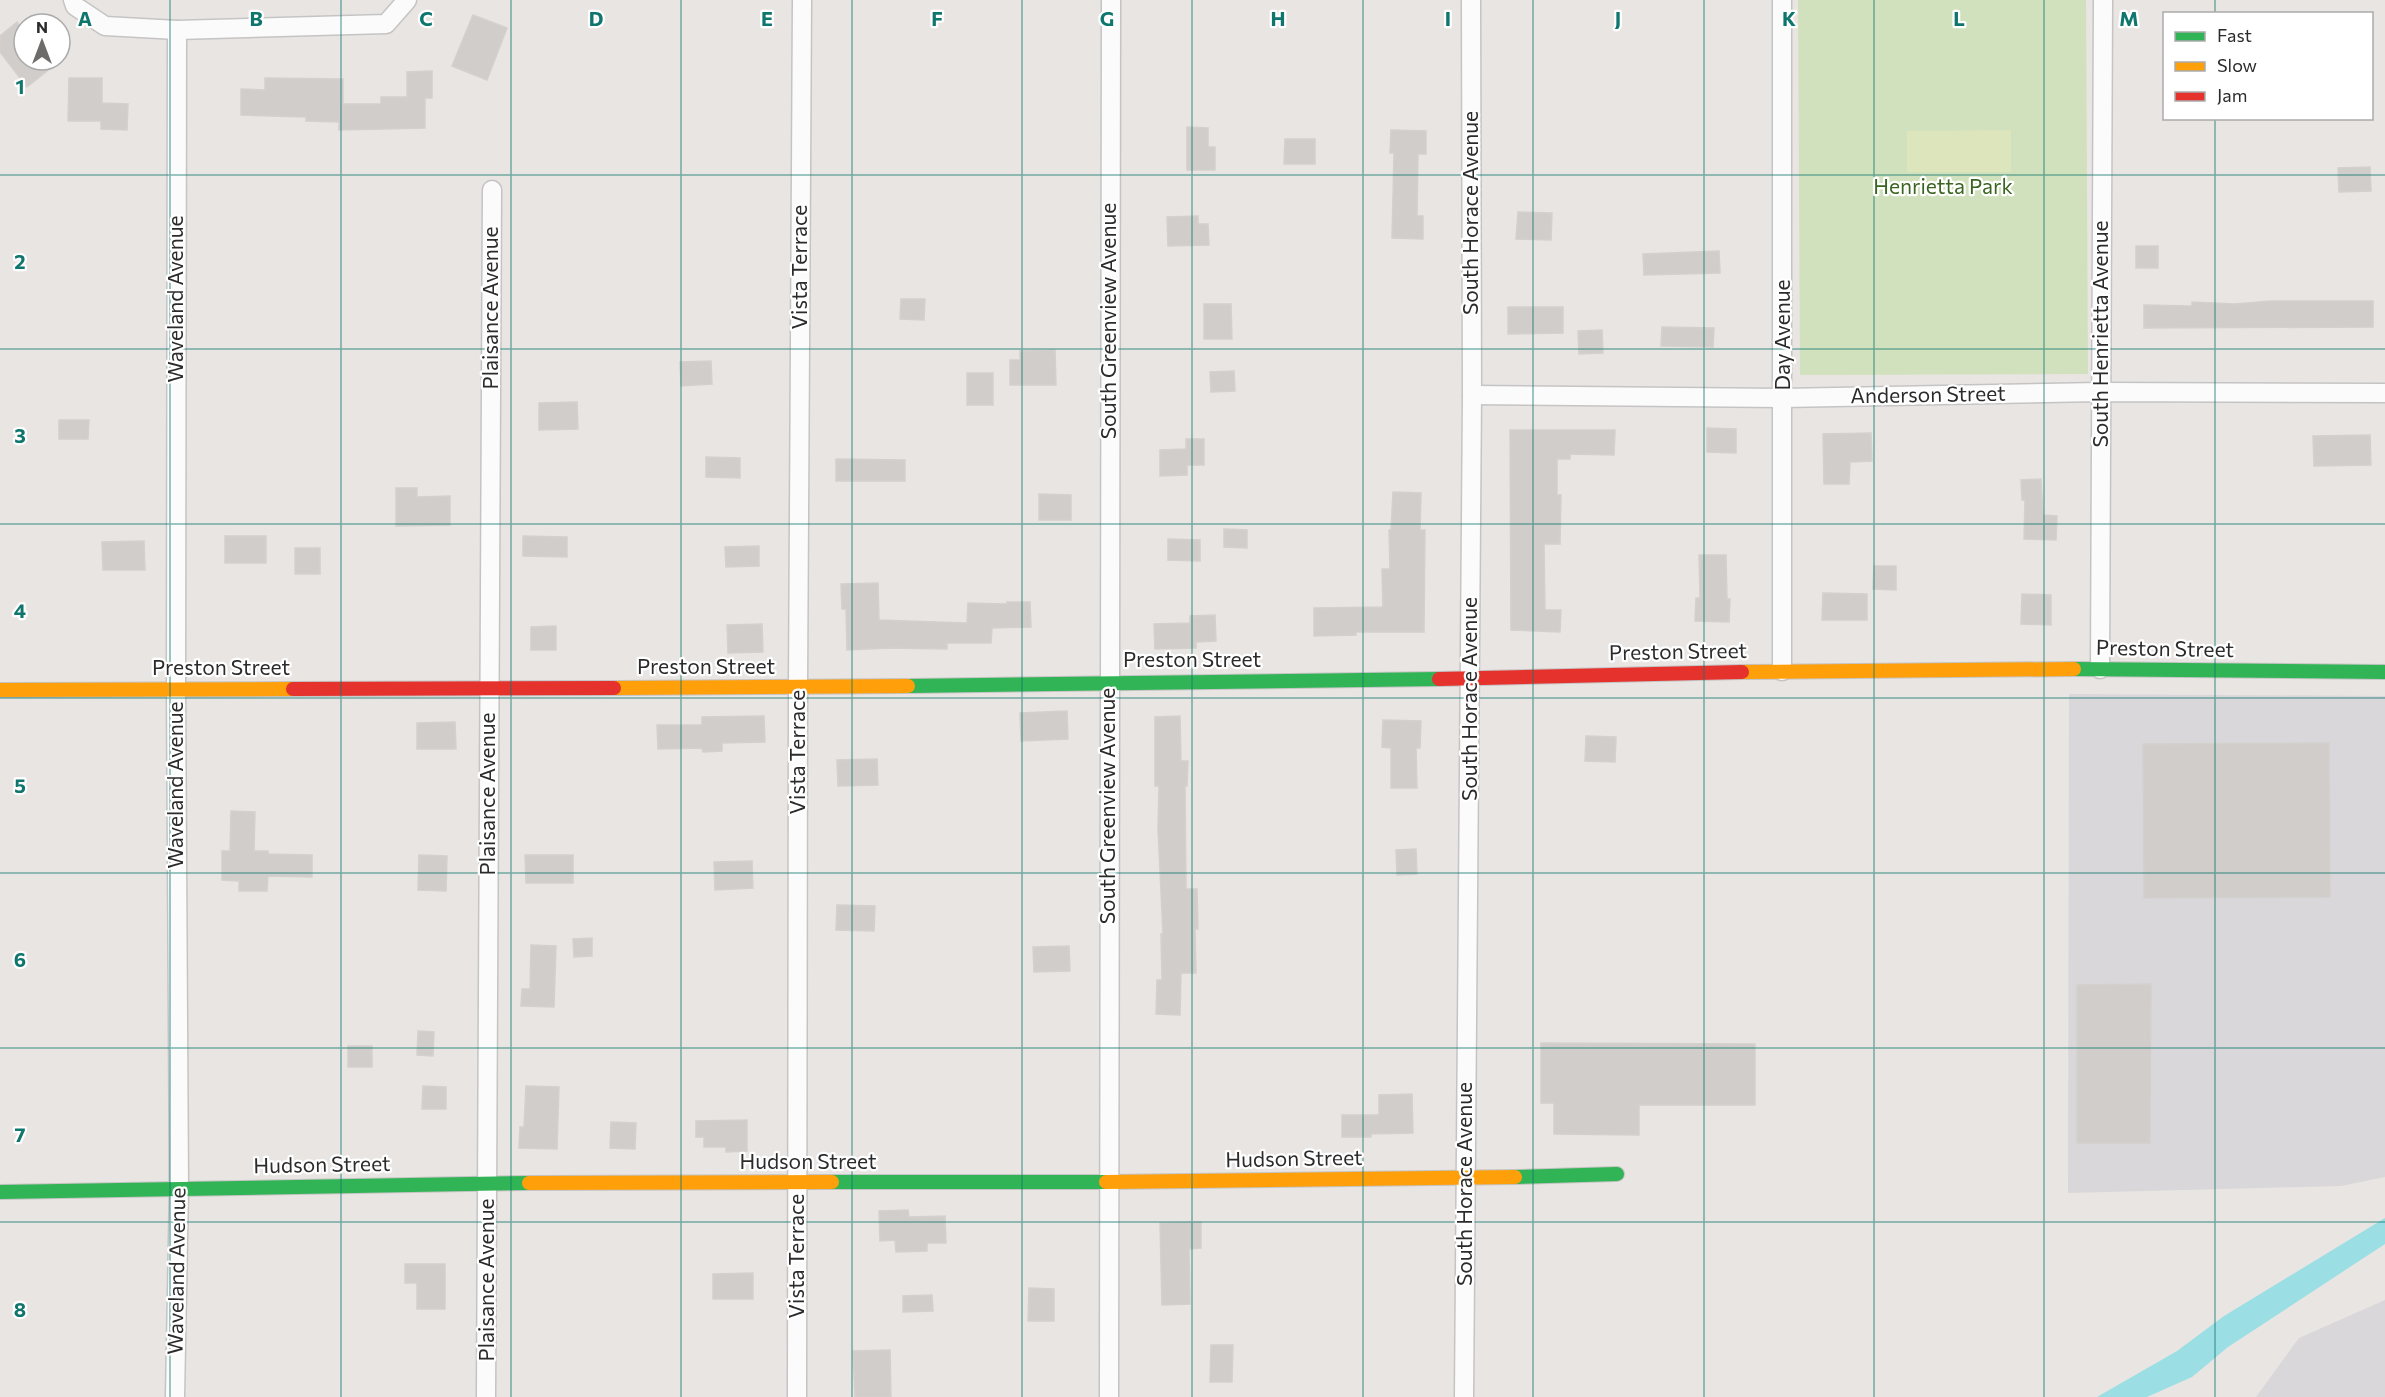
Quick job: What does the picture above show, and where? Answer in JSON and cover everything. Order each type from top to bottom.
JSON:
[{"type":"street","points":[[73,0],[75,6],[105,26],[177,30],[386,24],[407,0]]},
{"type":"street","name":"Vista Terrace","points":[[797,1397],[802,0]]},
{"type":"street","name":"South Greenview Avenue","points":[[1108,1397],[1111,0]]},
{"type":"street","name":"South Horace Avenue","points":[[1464,1397],[1472,395],[1471,0]]},
{"type":"street","name":"Day Avenue","points":[[1782,0],[1782,671]]},
{"type":"street","name":"South Henrietta Avenue","points":[[2100,669],[2103,0]]},
{"type":"street","name":"Waveland Avenue","points":[[175,1397],[179,1188],[176,689],[177,30]]},
{"type":"street","name":"Plaisance Avenue","points":[[486,1397],[492,190]]},
{"type":"street","name":"Anderson Street","points":[[1472,395],[1783,398],[2100,392],[2385,393]]},
{"type":"street","name":"Preston Street","points":[[0,690],[798,687],[1470,678],[1782,671],[2100,669],[2385,672]]},
{"type":"street","name":"Hudson Street","points":[[0,1192],[487,1183],[1108,1182],[1465,1178],[1617,1173]]},
{"type":"shaded area","points":[[2069,694],[2385,696],[2385,1177],[2341,1186],[2068,1193]]},
{"type":"shaded area","points":[[2385,1300],[2385,1397],[2256,1397],[2299,1338]]},
{"type":"green space","name":"Henrietta Park","points":[[1798,0],[2086,0],[2088,374],[1800,375]]},
{"type":"green space","points":[[2011,130],[2011,172],[1907,172],[1907,131]]},
{"type":"water","points":[[2385,1218],[2385,1244],[2228,1347],[2192,1377],[2147,1397],[2097,1397],[2177,1351],[2224,1316]]},
{"type":"building","points":[[473,15],[507,28],[487,80],[452,66]]},
{"type":"building","points":[[12,26],[12,68],[0,52],[0,36]]},
{"type":"building","points":[[432,71],[432,98],[425,98],[425,128],[339,130],[339,122],[306,121],[306,117],[241,115],[241,89],[265,90],[265,78],[343,79],[343,104],[381,104],[381,97],[407,97],[407,72]]},
{"type":"building","points":[[15,72],[46,72],[27,87]]},
{"type":"building","points":[[69,78],[102,78],[102,103],[128,104],[127,130],[101,129],[101,121],[68,121]]},
{"type":"building","points":[[1187,127],[1208,128],[1208,147],[1215,147],[1215,170],[1187,170]]},
{"type":"building","points":[[1391,130],[1426,131],[1426,154],[1418,154],[1417,216],[1423,216],[1423,239],[1392,238],[1394,153],[1390,153]]},
{"type":"building","points":[[1285,139],[1315,139],[1315,164],[1284,164]]},
{"type":"building","points":[[2370,167],[2371,191],[2339,192],[2338,168]]},
{"type":"building","points":[[1518,212],[1552,213],[1551,240],[1516,239]]},
{"type":"building","points":[[1198,216],[1198,224],[1208,224],[1209,245],[1168,246],[1167,217]]},
{"type":"building","points":[[2136,246],[2158,246],[2158,268],[2136,268]]},
{"type":"building","points":[[1719,251],[1720,273],[1644,275],[1643,254]]},
{"type":"building","points":[[901,299],[925,299],[924,320],[900,319]]},
{"type":"building","points":[[2271,301],[2373,301],[2373,327],[2144,328],[2144,305],[2192,306],[2192,302],[2235,304]]},
{"type":"building","points":[[1204,304],[1231,304],[1232,339],[1204,339]]},
{"type":"building","points":[[1508,307],[1563,307],[1563,333],[1508,334]]},
{"type":"building","points":[[1662,327],[1714,328],[1713,347],[1661,346]]},
{"type":"building","points":[[1602,330],[1603,353],[1579,354],[1578,331]]},
{"type":"building","points":[[1055,350],[1056,385],[1010,385],[1010,360],[1020,360],[1020,351]]},
{"type":"building","points":[[711,361],[712,384],[681,386],[680,362]]},
{"type":"building","points":[[1234,371],[1235,391],[1211,392],[1210,372]]},
{"type":"building","points":[[967,373],[993,373],[993,405],[967,405]]},
{"type":"building","points":[[577,402],[578,429],[539,430],[539,403]]},
{"type":"building","points":[[59,420],[89,420],[88,439],[59,439]]},
{"type":"building","points":[[1707,428],[1736,429],[1736,453],[1707,452]]},
{"type":"building","points":[[1510,430],[1615,430],[1614,455],[1570,454],[1570,459],[1557,459],[1557,495],[1561,495],[1560,544],[1544,544],[1545,610],[1561,610],[1560,632],[1511,630]]},
{"type":"building","points":[[1871,433],[1872,461],[1850,462],[1849,484],[1824,484],[1823,434]]},
{"type":"building","points":[[2370,435],[2371,465],[2314,466],[2313,436]]},
{"type":"building","points":[[1186,439],[1204,439],[1204,465],[1187,465],[1187,475],[1160,476],[1160,450],[1186,449]]},
{"type":"building","points":[[706,457],[740,458],[740,478],[706,477]]},
{"type":"building","points":[[836,459],[905,460],[905,481],[836,481]]},
{"type":"building","points":[[2041,479],[2043,515],[2057,516],[2056,540],[2024,539],[2025,500],[2022,500],[2021,480]]},
{"type":"building","points":[[396,488],[417,488],[417,497],[450,496],[450,525],[396,526]]},
{"type":"building","points":[[1393,492],[1421,493],[1420,530],[1425,530],[1424,632],[1356,632],[1356,635],[1314,636],[1314,608],[1383,607],[1382,569],[1390,569],[1389,530],[1391,530]]},
{"type":"building","points":[[1039,494],[1071,495],[1071,520],[1039,520]]},
{"type":"building","points":[[1224,529],[1247,530],[1247,548],[1224,547]]},
{"type":"building","points":[[225,536],[266,536],[266,563],[225,563]]},
{"type":"building","points":[[523,536],[567,537],[567,557],[523,556]]},
{"type":"building","points":[[1168,539],[1200,540],[1200,561],[1168,560]]},
{"type":"building","points":[[144,541],[145,570],[103,570],[102,542]]},
{"type":"building","points":[[759,546],[759,566],[726,567],[725,547]]},
{"type":"building","points":[[295,548],[320,548],[320,574],[295,574]]},
{"type":"building","points":[[1699,555],[1726,555],[1727,599],[1730,599],[1729,622],[1695,621],[1696,598],[1700,598]]},
{"type":"building","points":[[1874,566],[1896,566],[1896,590],[1873,589]]},
{"type":"building","points":[[878,583],[879,620],[967,623],[968,603],[1030,602],[1031,627],[992,628],[991,643],[947,643],[947,649],[847,650],[846,609],[842,609],[841,584]]},
{"type":"building","points":[[1823,593],[1867,594],[1867,620],[1822,620]]},
{"type":"building","points":[[2022,594],[2051,595],[2051,625],[2021,624]]},
{"type":"building","points":[[1215,615],[1216,641],[1196,642],[1196,648],[1155,649],[1154,624],[1190,623],[1190,616]]},
{"type":"building","points":[[762,624],[763,652],[728,653],[727,625]]},
{"type":"building","points":[[556,626],[556,650],[531,650],[531,627]]},
{"type":"building","points":[[1067,711],[1068,739],[1021,741],[1020,713]]},
{"type":"building","points":[[764,716],[765,742],[722,743],[722,751],[703,752],[702,748],[658,749],[657,725],[702,725],[702,717]]},
{"type":"building","points":[[1180,716],[1181,761],[1188,761],[1187,786],[1185,786],[1186,889],[1197,889],[1198,929],[1195,929],[1196,973],[1181,973],[1180,1015],[1156,1014],[1157,980],[1162,980],[1161,934],[1163,934],[1158,829],[1159,786],[1155,786],[1155,717]]},
{"type":"building","points":[[1383,720],[1421,721],[1420,748],[1416,748],[1417,788],[1391,788],[1391,748],[1382,747]]},
{"type":"building","points":[[455,722],[456,749],[417,749],[417,723]]},
{"type":"building","points":[[1586,736],[1616,737],[1615,762],[1585,761]]},
{"type":"building","points":[[2329,743],[2330,897],[2144,898],[2143,744]]},
{"type":"building","points":[[877,759],[878,785],[838,786],[837,760]]},
{"type":"building","points":[[231,811],[255,812],[254,851],[268,851],[268,854],[312,855],[312,877],[268,876],[267,891],[239,891],[239,881],[222,880],[222,851],[230,851]]},
{"type":"building","points":[[1416,849],[1417,874],[1397,875],[1396,850]]},
{"type":"building","points":[[419,855],[447,856],[446,891],[418,890]]},
{"type":"building","points":[[525,855],[573,855],[573,883],[526,883]]},
{"type":"building","points":[[752,861],[753,888],[715,890],[714,862]]},
{"type":"building","points":[[837,905],[875,906],[874,931],[836,930]]},
{"type":"building","points":[[592,938],[592,956],[574,957],[573,939]]},
{"type":"building","points":[[531,945],[556,946],[554,1007],[521,1006],[522,989],[530,989]]},
{"type":"building","points":[[1069,946],[1070,971],[1034,972],[1033,947]]},
{"type":"building","points":[[2151,984],[2150,1143],[2077,1143],[2077,985]]},
{"type":"building","points":[[418,1031],[434,1032],[433,1056],[417,1055]]},
{"type":"building","points":[[1541,1043],[1755,1044],[1755,1105],[1639,1105],[1639,1135],[1554,1134],[1554,1103],[1541,1103]]},
{"type":"building","points":[[348,1046],[372,1046],[372,1067],[348,1067]]},
{"type":"building","points":[[423,1086],[446,1087],[446,1109],[422,1109]]},
{"type":"building","points":[[526,1086],[559,1087],[557,1149],[519,1148],[520,1127],[524,1127]]},
{"type":"building","points":[[1412,1094],[1413,1133],[1342,1137],[1342,1115],[1379,1115],[1379,1095]]},
{"type":"building","points":[[747,1120],[747,1151],[726,1152],[726,1147],[704,1147],[704,1137],[696,1137],[696,1121]]},
{"type":"building","points":[[611,1122],[636,1123],[635,1149],[610,1148]]},
{"type":"building","points":[[908,1210],[909,1217],[945,1216],[946,1243],[927,1243],[927,1251],[896,1252],[895,1240],[880,1241],[879,1211]]},
{"type":"building","points":[[1201,1222],[1201,1248],[1189,1249],[1190,1304],[1162,1305],[1160,1223]]},
{"type":"building","points":[[405,1264],[445,1264],[445,1309],[417,1309],[417,1283],[405,1283]]},
{"type":"building","points":[[753,1273],[753,1299],[713,1299],[713,1274]]},
{"type":"building","points":[[1029,1288],[1054,1289],[1054,1321],[1028,1321]]},
{"type":"building","points":[[932,1295],[933,1311],[903,1312],[903,1296]]},
{"type":"building","points":[[1211,1345],[1233,1345],[1232,1382],[1210,1382]]},
{"type":"building","points":[[890,1350],[891,1397],[855,1397],[853,1351]]},
{"type":"traffic: fast","points":[[2074,669],[2385,672]]},
{"type":"traffic: fast","points":[[908,686],[1439,679]]},
{"type":"traffic: fast","points":[[1515,1177],[1617,1174]]},
{"type":"traffic: fast","points":[[832,1182],[1106,1182]]},
{"type":"traffic: fast","points":[[0,1192],[529,1183]]},
{"type":"traffic: slow","points":[[1742,672],[2074,669]]},
{"type":"traffic: slow","points":[[614,688],[908,686]]},
{"type":"traffic: slow","points":[[0,690],[293,689]]},
{"type":"traffic: slow","points":[[1106,1182],[1515,1177]]},
{"type":"traffic: slow","points":[[529,1183],[832,1182]]},
{"type":"traffic: jam","points":[[1439,679],[1742,672]]},
{"type":"traffic: jam","points":[[293,689],[614,688]]}]
